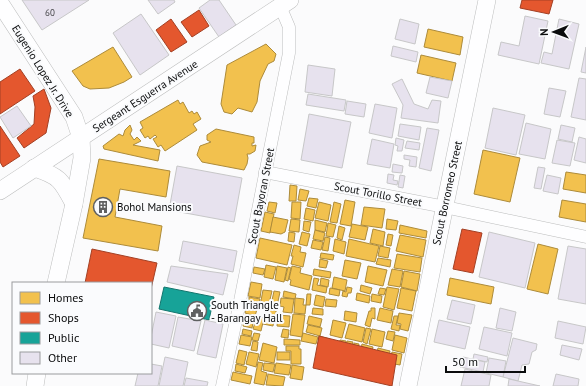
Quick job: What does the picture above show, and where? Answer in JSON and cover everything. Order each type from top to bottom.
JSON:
[{"type":"street","name":"Scout Borromeo Street","points":[[408,386],[487,0]]},
{"type":"street","name":"Eugenio Lopez Jr. Drive","points":[[0,3],[74,117],[80,138],[82,158],[74,204],[56,282]]},
{"type":"street","name":"Sergeant Esguerra Avenue","points":[[0,191],[285,3]]},
{"type":"street","name":"Scout Bayoran Street","points":[[222,386],[289,53],[289,26],[285,3]]},
{"type":"street","points":[[34,168],[49,172],[57,177],[74,204]]},
{"type":"street","name":"Scout Torillo Street","points":[[265,172],[445,207],[586,237]]},
{"type":"street","points":[[34,386],[37,374]]},
{"type":"building: Homes","points":[[428,29],[463,37],[460,55],[424,47]]},
{"type":"building: Homes","points":[[266,44],[276,54],[274,61],[268,64],[260,81],[257,102],[252,112],[238,108],[232,114],[224,112],[221,104],[227,65]]},
{"type":"building: Homes","points":[[113,47],[132,77],[109,88],[90,89],[83,86],[72,71]]},
{"type":"building: Homes","points":[[421,55],[456,63],[452,81],[417,73]]},
{"type":"building: Homes","points":[[178,100],[180,104],[183,102],[189,113],[192,111],[194,114],[197,112],[201,119],[193,124],[197,130],[165,151],[161,145],[158,147],[153,139],[157,137],[155,135],[150,139],[148,136],[145,138],[140,130],[143,128],[140,122]]},
{"type":"building: Homes","points":[[130,125],[132,130],[130,134],[134,140],[137,137],[141,141],[133,145],[160,150],[158,161],[104,149],[103,146],[119,134],[123,136],[125,130]]},
{"type":"building: Homes","points":[[216,129],[254,137],[254,143],[252,143],[252,146],[256,145],[255,151],[247,154],[247,164],[244,170],[202,162],[197,155],[200,146],[211,142],[207,140],[207,135]]},
{"type":"building: Homes","points":[[483,150],[520,158],[510,202],[474,194]]},
{"type":"building: Homes","name":"Bohol Mansions","points":[[99,159],[170,171],[166,197],[120,189],[115,217],[162,226],[158,251],[83,238]]},
{"type":"building: Homes","points":[[566,172],[586,175],[586,193],[563,189]]},
{"type":"building: Homes","points":[[290,185],[297,186],[296,201],[289,201]]},
{"type":"building: Homes","points":[[300,189],[309,191],[306,201],[298,200]]},
{"type":"building: Homes","points":[[309,198],[318,199],[316,208],[307,206]]},
{"type":"building: Homes","points":[[345,200],[355,202],[351,226],[340,224]]},
{"type":"building: Homes","points":[[562,200],[586,204],[586,222],[559,217]]},
{"type":"building: Homes","points":[[269,202],[277,203],[275,213],[267,211]]},
{"type":"building: Homes","points":[[292,202],[301,202],[300,219],[291,218]]},
{"type":"building: Homes","points":[[319,202],[331,205],[328,221],[315,218]]},
{"type":"building: Homes","points":[[334,202],[341,204],[337,223],[330,222]]},
{"type":"building: Homes","points":[[364,207],[385,209],[382,228],[361,225]]},
{"type":"building: Homes","points":[[306,208],[315,210],[313,221],[304,219]]},
{"type":"building: Homes","points":[[265,212],[274,214],[270,233],[261,231]]},
{"type":"building: Homes","points":[[273,217],[288,220],[285,232],[281,234],[270,232]]},
{"type":"building: Homes","points":[[291,219],[300,220],[299,232],[289,231]]},
{"type":"building: Homes","points":[[387,219],[398,221],[396,230],[386,229]]},
{"type":"building: Homes","points":[[315,220],[327,223],[325,232],[315,230]]},
{"type":"building: Homes","points":[[304,221],[311,222],[309,232],[303,230]]},
{"type":"building: Homes","points":[[328,223],[336,225],[333,237],[326,236]]},
{"type":"building: Homes","points":[[352,224],[368,227],[365,240],[349,237]]},
{"type":"building: Homes","points":[[400,225],[427,231],[426,238],[399,233]]},
{"type":"building: Homes","points":[[339,226],[345,228],[342,240],[337,238]]},
{"type":"building: Homes","points":[[373,229],[385,232],[383,246],[370,243]]},
{"type":"building: Homes","points":[[315,230],[325,233],[323,241],[313,239]]},
{"type":"building: Homes","points":[[289,232],[295,233],[294,242],[288,241]]},
{"type":"building: Homes","points":[[302,232],[310,234],[307,246],[299,244]]},
{"type":"building: Homes","points":[[388,234],[393,235],[391,246],[386,245]]},
{"type":"building: Homes","points":[[400,235],[426,240],[423,257],[396,251]]},
{"type":"building: Homes","points":[[325,237],[330,238],[328,251],[322,250]]},
{"type":"building: Homes","points":[[260,238],[292,245],[287,265],[256,258]]},
{"type":"building: Homes","points":[[335,239],[346,242],[344,254],[333,251]]},
{"type":"building: Homes","points":[[349,239],[379,246],[375,262],[346,256]]},
{"type":"building: Homes","points":[[313,240],[323,242],[321,250],[311,248]]},
{"type":"building: Homes","points":[[538,244],[558,249],[548,294],[527,289]]},
{"type":"building: Homes","points":[[294,245],[301,247],[300,252],[306,253],[303,267],[291,264],[293,256],[291,256]]},
{"type":"building: Homes","points":[[380,246],[390,248],[388,258],[378,256]]},
{"type":"building: Homes","points":[[321,253],[334,255],[333,260],[320,258]]},
{"type":"building: Homes","points":[[397,254],[422,258],[420,272],[394,268]]},
{"type":"building: Homes","points":[[378,258],[391,260],[390,267],[376,264]]},
{"type":"building: Homes","points":[[320,259],[328,261],[326,268],[319,267]]},
{"type":"building: Homes","points":[[345,260],[361,263],[357,279],[342,276]]},
{"type":"building: Homes","points":[[266,265],[276,267],[273,279],[264,277]]},
{"type":"building: Homes","points":[[277,266],[287,268],[284,282],[275,280]]},
{"type":"building: Homes","points":[[292,266],[301,268],[300,273],[312,276],[309,290],[290,285],[291,280],[289,279]]},
{"type":"building: Homes","points":[[368,266],[387,270],[383,286],[365,282]]},
{"type":"building: Homes","points":[[254,267],[265,269],[263,275],[253,273]]},
{"type":"building: Homes","points":[[288,267],[291,268],[288,281],[285,280]]},
{"type":"building: Homes","points":[[314,269],[331,272],[330,278],[313,275]]},
{"type":"building: Homes","points":[[392,269],[403,271],[400,287],[388,285]]},
{"type":"building: Homes","points":[[404,271],[420,274],[417,291],[401,287]]},
{"type":"building: Homes","points":[[334,277],[347,280],[345,291],[332,288]]},
{"type":"building: Homes","points":[[314,278],[319,279],[317,285],[327,287],[326,293],[312,290]]},
{"type":"building: Homes","points":[[321,278],[329,280],[328,287],[320,285]]},
{"type":"building: Homes","points":[[450,278],[494,287],[491,304],[447,295]]},
{"type":"building: Homes","points":[[251,282],[262,284],[260,298],[248,296]]},
{"type":"building: Homes","points":[[361,285],[372,288],[370,294],[360,291]]},
{"type":"building: Homes","points":[[347,287],[352,288],[351,293],[348,293],[347,297],[342,296],[343,291],[346,292]]},
{"type":"building: Homes","points":[[387,287],[399,289],[394,310],[383,307]]},
{"type":"building: Homes","points":[[330,288],[340,290],[339,296],[329,294]]},
{"type":"building: Homes","points":[[380,288],[386,289],[384,295],[378,294]]},
{"type":"building: Homes","points":[[401,288],[416,291],[412,311],[397,308]]},
{"type":"building: Homes","points":[[263,290],[272,291],[268,308],[260,306]]},
{"type":"building: Homes","points":[[274,291],[280,292],[277,306],[271,305]]},
{"type":"building: Homes","points":[[284,291],[296,294],[295,299],[283,297]]},
{"type":"building: Homes","points":[[357,293],[370,296],[369,303],[356,300]]},
{"type":"building: Homes","points":[[307,294],[311,294],[310,305],[306,305]]},
{"type":"building: Homes","points":[[372,294],[382,296],[381,303],[371,301]]},
{"type":"building: Homes","points":[[316,295],[325,297],[323,307],[314,305]]},
{"type":"building: Homes","points":[[249,297],[260,299],[259,303],[249,302]]},
{"type":"building: Homes","points":[[281,298],[294,299],[292,313],[283,312],[284,307],[280,306]]},
{"type":"building: Homes","points":[[295,298],[304,299],[303,305],[306,305],[305,314],[294,313]]},
{"type":"building: Homes","points":[[326,299],[337,300],[336,307],[325,306]]},
{"type":"building: Homes","points":[[247,304],[258,306],[255,316],[245,313]]},
{"type":"building: Homes","points":[[313,308],[323,309],[323,315],[312,314]]},
{"type":"building: Homes","points":[[371,308],[375,308],[375,319],[372,318],[370,327],[365,325]]},
{"type":"building: Homes","points":[[380,308],[393,311],[391,323],[377,320]]},
{"type":"building: Homes","points":[[265,310],[276,310],[276,316],[265,316]]},
{"type":"building: Homes","points":[[345,311],[357,313],[356,322],[344,320]]},
{"type":"building: Homes","points":[[399,313],[412,315],[408,331],[400,329],[401,324],[397,323]]},
{"type":"building: Homes","points":[[293,314],[305,315],[302,337],[290,335]]},
{"type":"building: Homes","points":[[245,315],[254,318],[252,328],[243,326]]},
{"type":"building: Homes","points":[[278,315],[290,316],[289,327],[277,326]]},
{"type":"building: Homes","points":[[257,316],[264,318],[261,331],[253,329]]},
{"type":"building: Homes","points":[[309,316],[322,319],[320,327],[307,324]]},
{"type":"building: Homes","points":[[394,316],[398,316],[396,325],[400,325],[399,331],[391,329]]},
{"type":"building: Homes","points":[[264,318],[274,319],[273,326],[263,324]]},
{"type":"building: Homes","points":[[333,320],[346,323],[342,338],[330,335]]},
{"type":"building: Homes","points":[[349,324],[365,328],[362,342],[345,338]]},
{"type":"building: Homes","points":[[308,325],[322,328],[320,336],[306,332]]},
{"type":"building: Homes","points":[[366,328],[371,329],[367,344],[363,342]]},
{"type":"building: Homes","points":[[243,329],[252,331],[251,336],[242,334]]},
{"type":"building: Homes","points":[[283,329],[289,330],[288,338],[281,337]]},
{"type":"building: Homes","points":[[372,329],[385,332],[382,347],[369,344]]},
{"type":"building: Homes","points":[[388,331],[395,332],[393,341],[386,339]]},
{"type":"building: Homes","points":[[254,333],[260,334],[258,341],[252,340]]},
{"type":"building: Homes","points":[[303,333],[318,337],[316,344],[301,341]]},
{"type":"building: Homes","points":[[241,335],[252,337],[250,346],[239,344]]},
{"type":"building: Homes","points":[[395,335],[407,338],[404,353],[392,350]]},
{"type":"building: Homes","points":[[319,336],[330,339],[329,346],[318,344]]},
{"type":"building: Homes","points":[[284,339],[300,340],[300,345],[284,345]]},
{"type":"building: Homes","points":[[340,340],[346,341],[343,355],[337,353]]},
{"type":"building: Homes","points":[[253,341],[258,342],[257,351],[251,350]]},
{"type":"building: Homes","points":[[347,341],[353,342],[349,357],[344,356]]},
{"type":"building: Homes","points":[[263,343],[277,347],[274,363],[259,360]]},
{"type":"building: Homes","points":[[354,343],[359,344],[356,358],[351,356]]},
{"type":"building: Homes","points":[[362,344],[373,347],[370,360],[359,358]]},
{"type":"building: Homes","points":[[286,346],[299,346],[299,349],[301,349],[301,364],[291,364],[291,351],[286,351]]},
{"type":"building: Homes","points":[[378,348],[390,351],[388,362],[375,360]]},
{"type":"building: Homes","points":[[239,350],[247,352],[244,365],[236,363]]},
{"type":"building: Homes","points":[[249,352],[259,354],[256,367],[246,364]]},
{"type":"building: Homes","points":[[277,352],[290,352],[290,360],[277,360]]},
{"type":"building: Homes","points":[[392,352],[402,354],[400,365],[389,363]]},
{"type":"building: Homes","points":[[258,362],[263,363],[261,371],[267,373],[264,385],[254,383]]},
{"type":"building: Homes","points":[[264,363],[275,364],[273,372],[263,370]]},
{"type":"building: Homes","points":[[276,363],[291,365],[289,375],[274,373]]},
{"type":"building: Homes","points":[[236,364],[247,367],[245,373],[235,371]]},
{"type":"building: Homes","points":[[292,365],[304,367],[302,380],[290,378]]},
{"type":"building: Homes","points":[[233,372],[252,376],[250,384],[231,380]]},
{"type":"building: Homes","points":[[268,374],[285,377],[283,386],[266,385]]},
{"type":"building: Shops","points":[[522,0],[553,0],[549,14],[520,8]]},
{"type":"building: Shops","points":[[199,10],[209,26],[192,37],[181,22]]},
{"type":"building: Shops","points":[[171,19],[187,42],[171,52],[156,30]]},
{"type":"building: Shops","points":[[20,69],[35,91],[0,114],[0,82]]},
{"type":"building: Shops","points":[[44,89],[51,108],[46,133],[24,148],[17,138],[34,124],[35,107],[33,96]]},
{"type":"building: Shops","points":[[0,126],[20,156],[3,167],[0,162]]},
{"type":"building: Shops","points":[[462,229],[482,233],[473,273],[453,269]]},
{"type":"building: Shops","points":[[92,249],[157,263],[152,285],[152,282],[85,282]]},
{"type":"building: Shops","points":[[319,336],[397,355],[392,386],[313,368]]},
{"type":"building: Public","points":[[164,287],[214,297],[209,320],[159,309]]},
{"type":"building: Other","points":[[22,0],[89,0],[42,30]]},
{"type":"building: Other","points":[[148,0],[174,0],[175,2],[158,14]]},
{"type":"building: Other","points":[[210,0],[219,0],[236,25],[219,37],[199,8]]},
{"type":"building: Other","points":[[141,14],[169,55],[140,75],[113,33]]},
{"type":"building: Other","points":[[525,16],[548,21],[539,64],[498,55],[501,42],[519,46]]},
{"type":"building: Other","points":[[400,19],[419,24],[415,44],[395,39]]},
{"type":"building: Other","points":[[559,19],[579,24],[569,69],[541,63],[544,52],[552,54]]},
{"type":"building: Other","points":[[393,46],[418,52],[416,62],[391,56]]},
{"type":"building: Other","points":[[586,47],[586,73],[581,72]]},
{"type":"building: Other","points":[[308,65],[335,69],[332,96],[305,92]]},
{"type":"building: Other","points":[[430,77],[452,81],[448,98],[426,93]]},
{"type":"building: Other","points":[[579,78],[586,79],[586,120],[571,117]]},
{"type":"building: Other","points":[[402,79],[414,104],[428,109],[432,100],[441,101],[438,123],[401,118],[403,105],[392,84]]},
{"type":"building: Other","points":[[549,88],[566,91],[560,117],[544,114]]},
{"type":"building: Other","points":[[308,94],[346,100],[344,111],[306,105]]},
{"type":"building: Other","points":[[347,101],[366,104],[364,117],[345,114]]},
{"type":"building: Other","points":[[375,104],[397,108],[392,138],[369,133]]},
{"type":"building: Other","points":[[17,106],[31,126],[13,138],[0,117]]},
{"type":"building: Other","points":[[493,108],[525,115],[516,155],[485,148]]},
{"type":"building: Other","points":[[309,114],[351,122],[342,168],[301,160]]},
{"type":"building: Other","points":[[526,123],[551,129],[545,159],[519,154]]},
{"type":"building: Other","points":[[400,124],[421,127],[419,140],[398,136]]},
{"type":"building: Other","points":[[561,125],[575,128],[572,142],[558,139]]},
{"type":"building: Other","points":[[427,128],[439,130],[431,171],[419,168]]},
{"type":"building: Other","points":[[579,137],[586,139],[586,163],[574,160]]},
{"type":"building: Other","points":[[396,138],[404,140],[402,151],[397,151],[398,146],[395,145]]},
{"type":"building: Other","points":[[372,139],[394,144],[390,168],[367,164]]},
{"type":"building: Other","points":[[557,140],[575,143],[570,166],[552,163]]},
{"type":"building: Other","points":[[407,141],[420,143],[419,150],[405,148]]},
{"type":"building: Other","points":[[404,155],[417,157],[416,167],[409,166],[410,160],[404,159]]},
{"type":"building: Other","points":[[393,164],[403,166],[402,173],[392,172]]},
{"type":"building: Other","points":[[177,166],[242,178],[234,222],[169,210]]},
{"type":"building: Other","points":[[538,167],[545,168],[541,189],[534,188]]},
{"type":"building: Other","points":[[388,174],[394,175],[393,180],[398,181],[397,185],[387,183]]},
{"type":"building: Other","points":[[400,175],[405,176],[403,188],[398,187]]},
{"type":"building: Other","points":[[547,175],[561,178],[558,194],[543,191]]},
{"type":"building: Other","points":[[489,232],[535,243],[525,288],[479,277]]},
{"type":"building: Other","points":[[183,241],[237,251],[233,272],[179,261]]},
{"type":"building: Other","points":[[568,246],[586,249],[586,304],[558,299]]},
{"type":"building: Other","points":[[171,266],[228,274],[223,295],[167,282]]},
{"type":"building: Other","points":[[452,300],[475,305],[471,324],[447,319]]},
{"type":"building: Other","points":[[500,308],[516,312],[512,331],[496,328]]},
{"type":"building: Other","points":[[156,312],[176,316],[169,348],[152,344],[152,332]]},
{"type":"building: Other","points":[[178,317],[201,321],[194,351],[172,346]]},
{"type":"building: Other","points":[[205,320],[223,324],[216,358],[197,354]]},
{"type":"building: Other","points":[[439,320],[470,327],[465,349],[434,342]]},
{"type":"building: Other","points":[[558,321],[586,327],[583,344],[555,338]]},
{"type":"building: Other","points":[[484,327],[512,333],[507,356],[479,349]]},
{"type":"building: Other","points":[[513,338],[537,344],[536,350],[532,352],[529,364],[522,365],[518,381],[503,377]]},
{"type":"building: Other","points":[[562,345],[582,349],[579,360],[560,355]]},
{"type":"building: Other","points":[[474,354],[488,357],[487,362],[473,359]]},
{"type":"building: Other","points":[[165,357],[188,362],[183,386],[159,386]]},
{"type":"building: Other","points":[[463,357],[485,362],[483,372],[460,367]]},
{"type":"building: Other","points":[[489,358],[506,361],[503,377],[486,373]]},
{"type":"building: Other","points":[[152,364],[162,366],[158,386],[135,386],[138,374],[152,374]]},
{"type":"building: Other","points":[[465,369],[491,375],[489,386],[461,386]]},
{"type":"building: Other","points":[[556,374],[579,379],[578,386],[553,386]]},
{"type":"building: Other","points":[[186,378],[208,382],[207,386],[184,386]]},
{"type":"building: Other","points":[[509,379],[540,386],[508,386]]},
{"type":"place","name":"Bohol Mansions","points":[[103,207]]},
{"type":"place","name":"South Triangle - Barangay Hall","points":[[197,311]]}]
